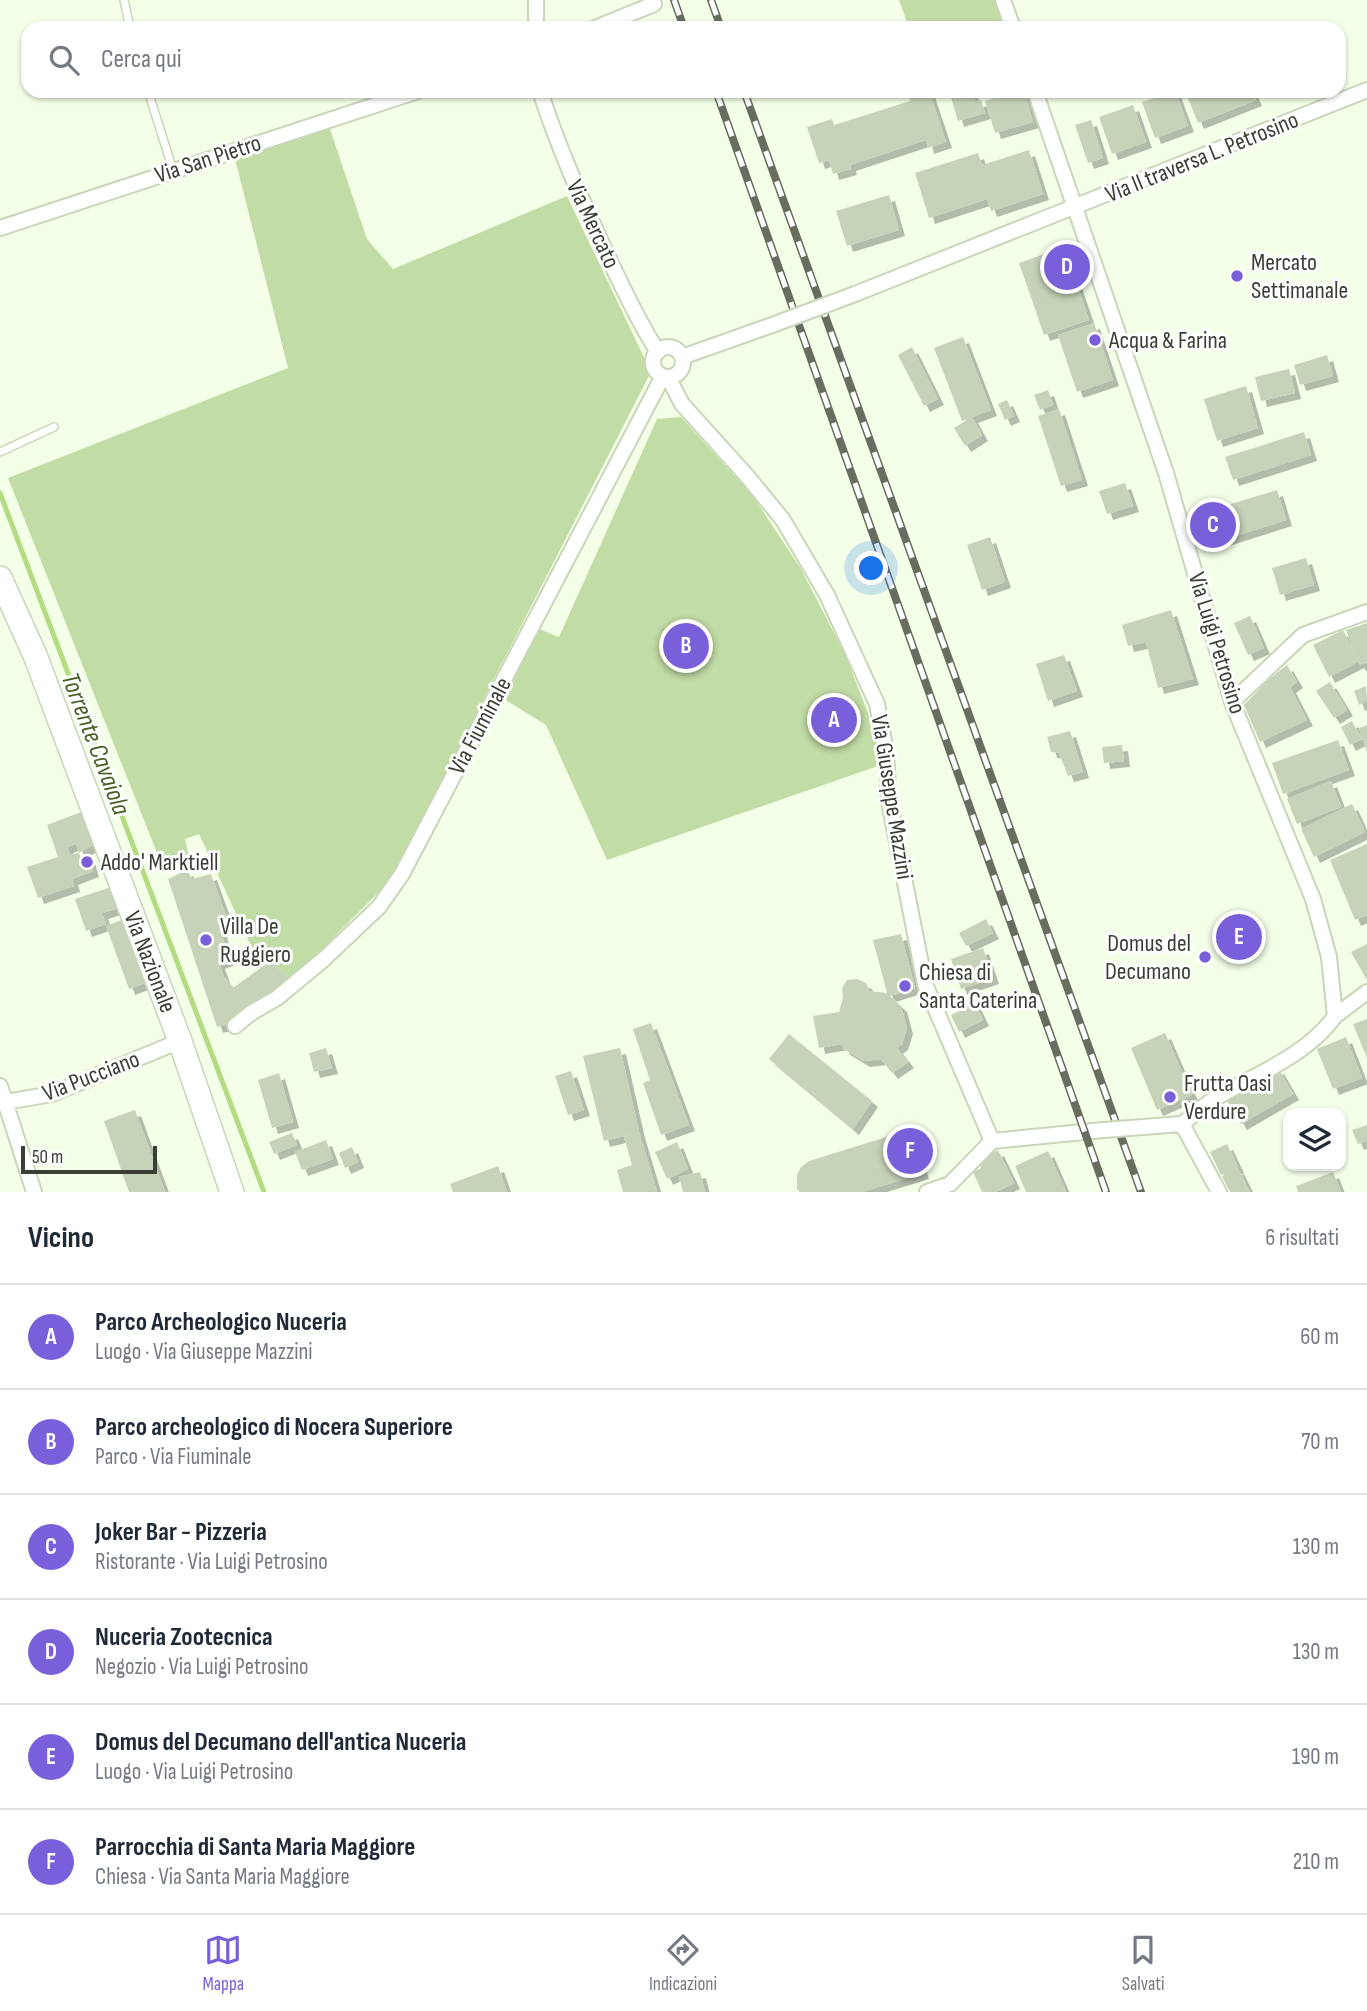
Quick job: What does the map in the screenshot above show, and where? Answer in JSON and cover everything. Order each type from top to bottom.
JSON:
[{"type":"main road","name":"Via Nazionale","points":[[0,578],[35,655],[180,1041],[232,1192]]},
{"type":"street","points":[[536,0],[536,21]]},
{"type":"street","points":[[1003,0],[1010,21]]},
{"type":"street","points":[[612,21],[654,4]]},
{"type":"street","name":"Via II traversa L. Petrosino","points":[[682,357],[855,294],[1076,208],[1367,90]]},
{"type":"street","name":"Via San Pietro","points":[[0,228],[396,98]]},
{"type":"street","name":"Via Mercato","points":[[542,98],[555,139],[579,194],[635,314],[658,352]]},
{"type":"street","name":"Via Luigi Petrosino","points":[[1037,98],[1166,473],[1232,702],[1313,899],[1329,957],[1335,1016]]},
{"type":"street","points":[[671,348],[682,357],[680,371],[665,376],[654,366],[655,356],[662,349],[671,348]]},
{"type":"street","name":"Via Fiuminale","points":[[235,1026],[277,998],[324,959],[379,907],[402,873],[665,376]]},
{"type":"street","name":"Via Giuseppe Mazzini","points":[[665,376],[682,404],[783,520],[827,594],[877,704],[886,751],[889,802],[925,984],[992,1141]]},
{"type":"street","points":[[1232,702],[1303,635],[1367,612]]},
{"type":"street","points":[[927,1192],[951,1188],[992,1141],[1182,1124],[1210,1102],[1324,1032],[1335,1016],[1367,992]]},
{"type":"street","name":"Via Pucciano","points":[[3,1103],[52,1094],[180,1041]]},
{"type":"street","points":[[0,1086],[3,1103],[34,1192]]},
{"type":"street","points":[[1182,1124],[1219,1192]]},
{"type":"lane","points":[[124,0],[128,21]]},
{"type":"lane","points":[[151,98],[173,170]]},
{"type":"lane","points":[[1,452],[54,427]]},
{"type":"green space","points":[[899,0],[999,0],[1006,21],[906,21]]},
{"type":"green space","points":[[329,126],[367,239],[393,269],[567,196],[651,372],[391,880],[291,980],[270,961],[257,959],[199,834],[185,839],[189,858],[165,873],[8,478],[288,368],[233,151]]},
{"type":"green space","points":[[681,417],[753,496],[801,569],[845,654],[868,713],[881,765],[607,860],[546,725],[504,699],[539,629],[559,637],[657,419]]},
{"type":"building","points":[[909,98],[931,98],[946,142],[928,148],[926,140],[850,165],[851,169],[833,174],[829,160],[819,163],[807,127],[832,119],[834,125],[910,101]]},
{"type":"building","points":[[951,98],[974,98],[975,102],[981,100],[985,113],[958,121]]},
{"type":"building","points":[[995,98],[1026,98],[1033,122],[995,133],[985,101]]},
{"type":"building","points":[[1154,98],[1178,98],[1188,126],[1155,138],[1142,102]]},
{"type":"building","points":[[1188,98],[1256,100],[1198,123]]},
{"type":"building","points":[[1133,105],[1146,142],[1112,154],[1099,117]]},
{"type":"building","points":[[1091,120],[1103,158],[1088,163],[1075,125]]},
{"type":"building","points":[[1029,150],[1043,194],[991,211],[987,199],[929,218],[915,173],[978,153],[982,165]]},
{"type":"building","points":[[889,195],[899,230],[847,246],[836,211]]},
{"type":"building","points":[[1064,247],[1089,320],[1044,335],[1019,263]]},
{"type":"building","points":[[1094,323],[1113,380],[1077,392],[1058,335]]},
{"type":"building","points":[[963,337],[991,410],[962,421],[934,348]]},
{"type":"building","points":[[912,347],[938,399],[924,406],[898,355]]},
{"type":"building","points":[[1327,355],[1333,376],[1300,385],[1294,365]]},
{"type":"building","points":[[1289,369],[1295,393],[1261,401],[1255,377]]},
{"type":"building","points":[[1246,386],[1258,428],[1217,441],[1204,399]]},
{"type":"building","points":[[1048,390],[1053,405],[1040,410],[1034,395]]},
{"type":"building","points":[[1007,400],[1014,416],[1005,420],[998,404]]},
{"type":"building","points":[[1059,409],[1082,480],[1061,486],[1038,416]]},
{"type":"building","points":[[972,417],[982,435],[965,446],[954,428]]},
{"type":"building","points":[[1304,432],[1311,455],[1233,480],[1225,457]]},
{"type":"building","points":[[1125,483],[1133,506],[1107,514],[1099,491]]},
{"type":"building","points":[[1277,490],[1286,520],[1207,545],[1198,514]]},
{"type":"building","points":[[990,537],[1005,582],[982,590],[967,545]]},
{"type":"building","points":[[1306,558],[1314,585],[1280,595],[1272,568]]},
{"type":"building","points":[[1171,610],[1193,679],[1158,688],[1146,642],[1128,646],[1122,625]]},
{"type":"building","points":[[1250,616],[1264,648],[1248,655],[1234,623]]},
{"type":"building","points":[[1367,623],[1367,662],[1360,665],[1358,662],[1329,677],[1313,645],[1343,630],[1356,656],[1346,630]]},
{"type":"building","points":[[1064,655],[1077,691],[1048,701],[1036,664]]},
{"type":"building","points":[[1287,665],[1297,682],[1290,687],[1307,720],[1260,742],[1244,705]]},
{"type":"building","points":[[1330,682],[1347,710],[1334,718],[1316,691]]},
{"type":"building","points":[[1366,686],[1367,701],[1359,705],[1354,691]]},
{"type":"building","points":[[1352,721],[1362,739],[1350,745],[1341,727]]},
{"type":"building","points":[[1367,725],[1367,752],[1359,728]]},
{"type":"building","points":[[1070,731],[1083,772],[1068,776],[1059,753],[1051,752],[1047,737]]},
{"type":"building","points":[[1338,740],[1349,770],[1283,794],[1272,763]]},
{"type":"building","points":[[1122,745],[1124,761],[1104,763],[1102,747]]},
{"type":"building","points":[[1331,781],[1341,807],[1297,824],[1287,799]]},
{"type":"building","points":[[1352,804],[1365,832],[1314,857],[1301,829]]},
{"type":"building","points":[[81,812],[93,845],[79,853],[81,860],[89,858],[93,871],[72,879],[74,886],[38,898],[27,867],[58,857],[47,825]],"holes":[[[76,844],[79,853],[70,855],[67,847]]]},
{"type":"building","points":[[1367,844],[1367,915],[1355,920],[1330,860]]},
{"type":"building","name":"Villa De Ruggiero","points":[[187,870],[192,879],[211,874],[226,916],[218,921],[229,959],[219,963],[224,977],[233,988],[270,961],[291,980],[248,1007],[232,1023],[217,1027],[168,879]]},
{"type":"building","points":[[111,887],[118,908],[102,913],[106,924],[86,931],[75,899]]},
{"type":"building","points":[[124,919],[148,982],[129,989],[106,926]]},
{"type":"building","points":[[986,919],[993,933],[966,946],[959,933]]},
{"type":"building","points":[[901,934],[915,988],[890,996],[901,1006],[907,1028],[902,1044],[897,1048],[908,1062],[892,1073],[881,1059],[864,1061],[844,1049],[842,1044],[819,1048],[813,1016],[839,1012],[843,998],[842,988],[847,980],[857,979],[866,983],[869,991],[887,993],[873,940]]},
{"type":"building","points":[[1367,944],[1367,980],[1351,952]]},
{"type":"building","points":[[983,948],[993,978],[961,989],[951,959]]},
{"type":"building","points":[[975,1003],[983,1020],[959,1032],[951,1015]]},
{"type":"building","points":[[1367,1019],[1367,1058],[1353,1024]]},
{"type":"building","points":[[651,1023],[689,1125],[661,1135],[643,1083],[650,1080],[633,1029]]},
{"type":"building","points":[[1165,1033],[1192,1095],[1157,1110],[1131,1048]]},
{"type":"building","points":[[789,1034],[872,1101],[853,1129],[769,1059]]},
{"type":"building","points":[[1346,1037],[1362,1078],[1333,1089],[1317,1049]]},
{"type":"building","points":[[326,1048],[332,1068],[314,1072],[309,1053]]},
{"type":"building","points":[[620,1048],[639,1132],[657,1192],[623,1192],[617,1170],[632,1165],[624,1137],[636,1133],[604,1141],[583,1056]]},
{"type":"building","points":[[1278,1068],[1293,1094],[1241,1124],[1225,1097]]},
{"type":"building","points":[[571,1071],[584,1110],[568,1115],[555,1076]]},
{"type":"building","points":[[279,1073],[293,1122],[272,1128],[258,1080]]},
{"type":"building","points":[[135,1110],[165,1192],[129,1192],[104,1121]]},
{"type":"building","points":[[1367,1125],[1367,1141],[1358,1144],[1352,1130]]},
{"type":"building","points":[[909,1130],[923,1173],[862,1192],[800,1192],[797,1189],[797,1175],[801,1167],[809,1161]]},
{"type":"building","points":[[292,1133],[297,1145],[274,1154],[269,1142]]},
{"type":"building","points":[[326,1140],[333,1159],[302,1170],[295,1152]]},
{"type":"building","points":[[677,1142],[688,1169],[667,1179],[655,1152]]},
{"type":"building","points":[[1227,1144],[1238,1167],[1221,1175],[1210,1152]]},
{"type":"building","points":[[352,1147],[358,1162],[345,1168],[339,1153]]},
{"type":"building","points":[[998,1150],[1014,1183],[996,1192],[982,1192],[973,1172],[981,1168],[977,1160]]},
{"type":"building","points":[[1048,1151],[1066,1192],[1026,1192],[1015,1166]]},
{"type":"building","points":[[498,1166],[507,1192],[453,1192],[450,1184]]},
{"type":"building","points":[[1238,1168],[1250,1192],[1230,1192],[1222,1176]]},
{"type":"building","points":[[700,1172],[705,1192],[683,1192],[679,1177]]},
{"type":"building","points":[[1333,1172],[1341,1192],[1298,1192],[1296,1186]]},
{"type":"waterway","name":"Torrente Cavaiola","points":[[0,493],[264,1192]]},
{"type":"railway","points":[[674,0],[682,21]]},
{"type":"railway","points":[[711,0],[718,21]]},
{"type":"railway","points":[[718,98],[1106,1192]]},
{"type":"railway","points":[[747,98],[1141,1192]]},
{"type":"place","name":"Nuceria Zootecnica","points":[[1067,267]]},
{"type":"place","name":"Mercato Settimanale","points":[[1237,276]]},
{"type":"place","name":"Acqua & Farina","points":[[1095,340]]},
{"type":"place","name":"Joker Bar - Pizzeria","points":[[1213,525]]},
{"type":"place","name":"Parco archeologico di Nocera Superiore","points":[[686,646]]},
{"type":"place","name":"Parco Archeologico Nuceria","points":[[834,720]]},
{"type":"place","name":"Addo' Marktiell","points":[[87,862]]},
{"type":"place","name":"Domus del Decumano dell'antica Nuceria","points":[[1239,937]]},
{"type":"place","name":"Villa De Ruggiero","points":[[206,940]]},
{"type":"place","name":"Domus del Decumano","points":[[1205,957]]},
{"type":"place","name":"Chiesa di Santa Caterina","points":[[905,986]]},
{"type":"place","name":"Frutta Oasi Verdure","points":[[1170,1097]]},
{"type":"place","name":"Parrocchia di Santa Maria Maggiore","points":[[910,1151]]}]
